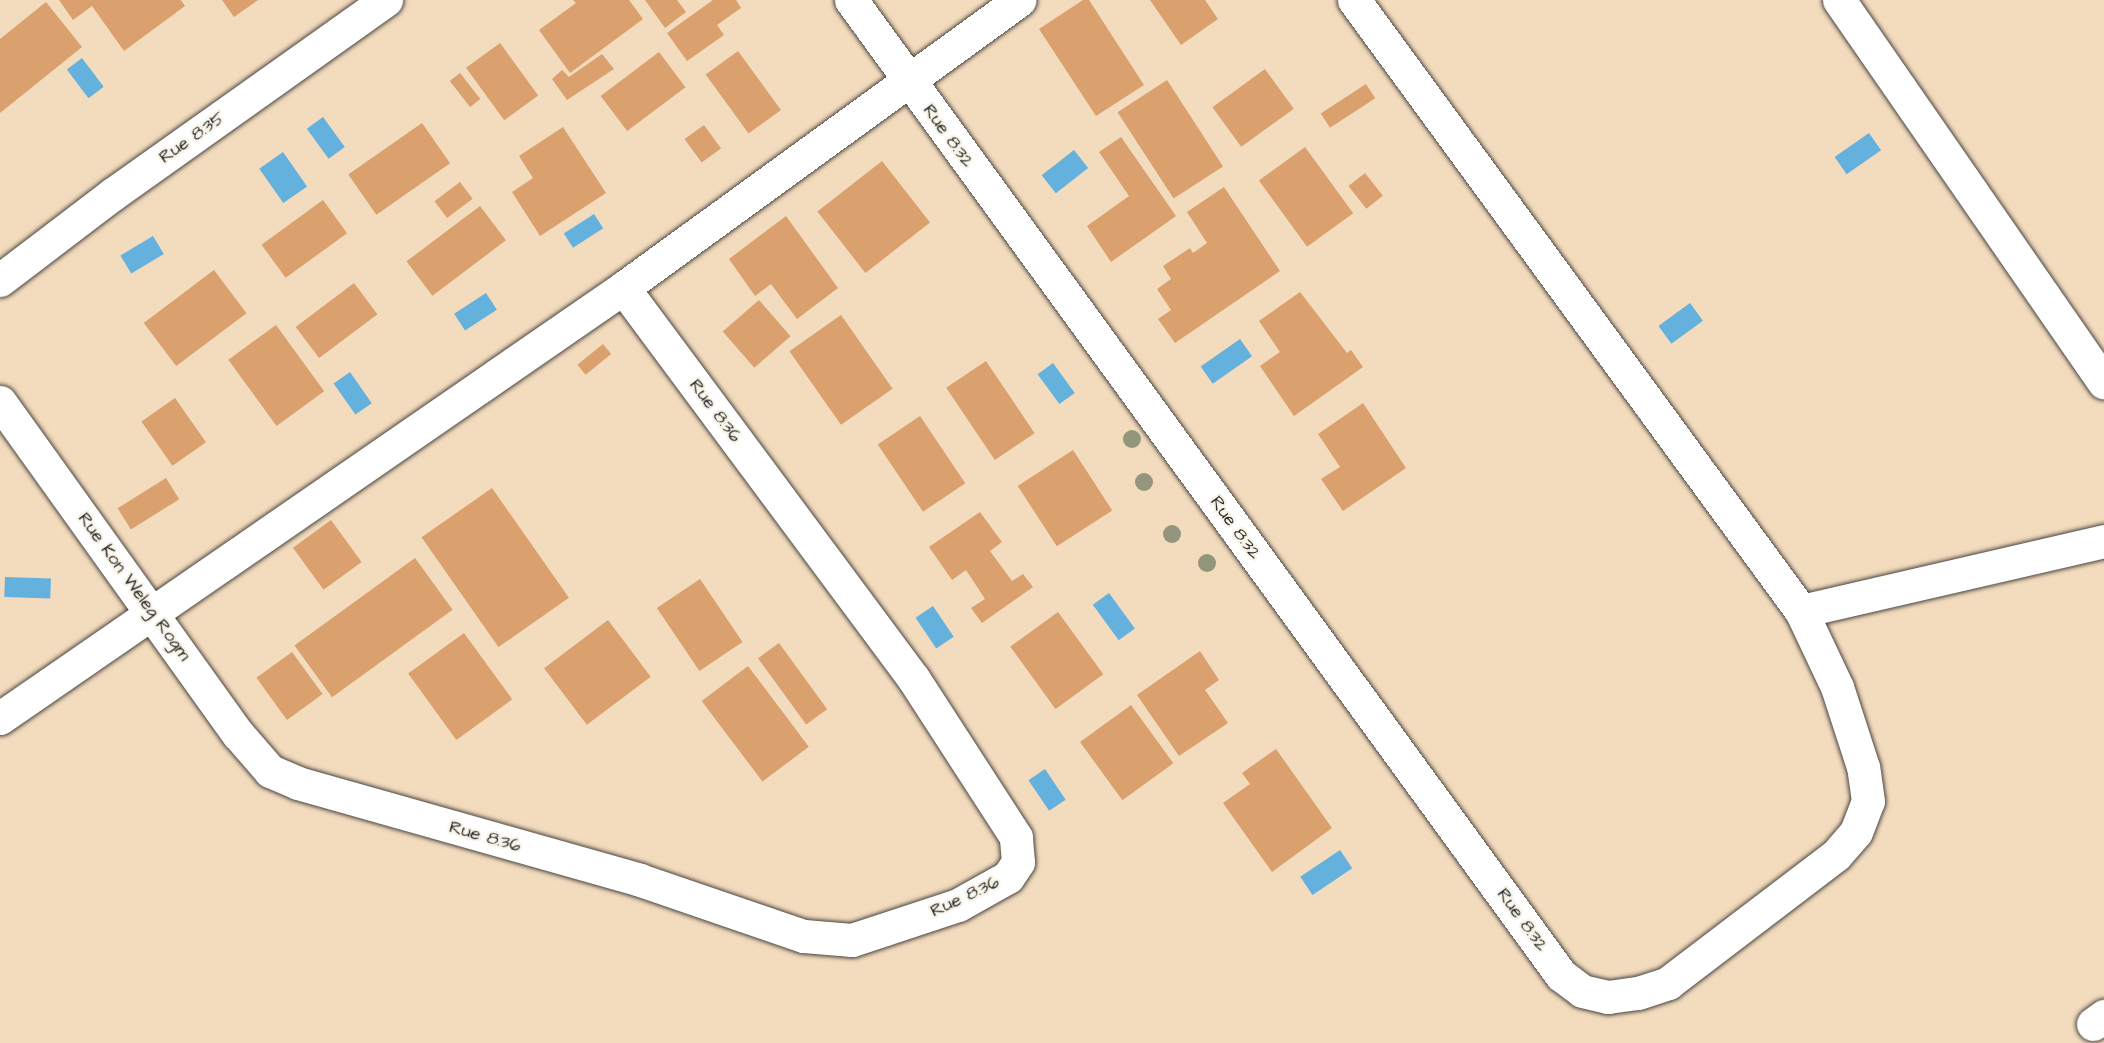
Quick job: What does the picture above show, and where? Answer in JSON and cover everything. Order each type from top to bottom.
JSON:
[{"type":"street","name":"Rue 8.35","points":[[0,280],[113,194],[386,0]]},
{"type":"street","name":"Rue 8.32","points":[[851,0],[1562,975],[1582,992],[1608,997],[1638,993],[1668,983],[1836,855],[1856,832],[1868,801],[1863,767],[1837,687],[1801,611],[1354,0]]},
{"type":"street","points":[[0,718],[154,614],[623,288],[1020,0]]},
{"type":"street","points":[[1839,0],[2104,382]]},
{"type":"street","name":"Rue 8.36","points":[[270,771],[298,783],[640,880],[804,936],[852,940],[958,904],[1008,877],[1018,862],[1016,837],[913,678],[623,288]]},
{"type":"street","name":"Rue Kon Weleg Rogm","points":[[0,402],[238,734],[270,771]]},
{"type":"street","points":[[1801,611],[2104,542]]},
{"type":"water","points":[[82,58],[104,87],[88,98],[67,69]]},
{"type":"water","points":[[323,117],[345,147],[329,159],[307,129]]},
{"type":"water","points":[[1869,133],[1881,150],[1847,174],[1835,157]]},
{"type":"water","points":[[1074,150],[1088,168],[1056,193],[1042,175]]},
{"type":"water","points":[[283,152],[307,186],[283,203],[259,169]]},
{"type":"water","points":[[594,214],[603,228],[573,248],[564,234]]},
{"type":"water","points":[[153,236],[164,254],[131,274],[120,256]]},
{"type":"water","points":[[486,293],[497,310],[465,330],[454,314]]},
{"type":"water","points":[[1690,303],[1703,321],[1671,344],[1658,326]]},
{"type":"water","points":[[1240,339],[1252,356],[1213,384],[1201,367]]},
{"type":"water","points":[[1053,363],[1075,393],[1059,404],[1038,374]]},
{"type":"water","points":[[350,372],[372,403],[355,415],[334,383]]},
{"type":"water","points":[[5,577],[51,579],[50,599],[4,597]]},
{"type":"water","points":[[1109,593],[1135,629],[1119,640],[1093,605]]},
{"type":"water","points":[[933,606],[954,637],[936,648],[916,618]]},
{"type":"water","points":[[1045,769],[1066,800],[1049,811],[1028,780]]},
{"type":"water","points":[[1340,850],[1352,868],[1313,895],[1300,877]]},
{"type":"building","points":[[59,0],[181,0],[185,6],[124,51],[92,6],[73,20]]},
{"type":"building","points":[[222,0],[258,0],[234,17]]},
{"type":"building","points":[[573,0],[629,0],[643,19],[570,73],[539,30],[576,3]]},
{"type":"building","points":[[645,0],[677,0],[686,12],[665,28]]},
{"type":"building","points":[[713,0],[736,0],[741,8],[717,25],[724,35],[687,61],[667,33]]},
{"type":"building","points":[[1083,0],[1089,0],[1144,85],[1096,116],[1039,29]]},
{"type":"building","points":[[1150,0],[1205,0],[1218,19],[1181,45]]},
{"type":"building","points":[[46,2],[82,47],[0,113],[0,39]]},
{"type":"building","points":[[500,43],[538,96],[504,120],[466,68]]},
{"type":"building","points":[[738,51],[781,110],[749,134],[706,75]]},
{"type":"building","points":[[659,52],[685,87],[627,131],[601,96]]},
{"type":"building","points":[[602,54],[614,69],[567,100],[552,79],[562,70],[569,77]]},
{"type":"building","points":[[1265,69],[1294,109],[1241,147],[1212,107]]},
{"type":"building","points":[[460,73],[480,99],[470,107],[450,81]]},
{"type":"building","points":[[1167,80],[1223,166],[1174,199],[1118,112]]},
{"type":"building","points":[[1366,84],[1375,98],[1330,128],[1321,113]]},
{"type":"building","points":[[422,123],[450,163],[376,215],[348,175]]},
{"type":"building","points":[[704,125],[721,148],[702,163],[685,139]]},
{"type":"building","points":[[563,127],[606,193],[540,236],[512,192],[533,178],[519,156]]},
{"type":"building","points":[[1121,137],[1176,216],[1111,262],[1087,226],[1129,196],[1099,152]]},
{"type":"building","points":[[1305,147],[1353,213],[1307,247],[1259,181]]},
{"type":"building","points":[[882,161],[930,222],[865,273],[817,211]]},
{"type":"building","points":[[1365,173],[1383,196],[1366,209],[1348,186]]},
{"type":"building","points":[[460,182],[473,199],[447,218],[434,201]]},
{"type":"building","points":[[1224,187],[1280,271],[1175,343],[1158,319],[1171,310],[1157,289],[1171,279],[1163,266],[1190,248],[1193,253],[1207,243],[1187,212]]},
{"type":"building","points":[[323,200],[347,233],[286,278],[262,245]]},
{"type":"building","points":[[480,206],[506,240],[432,296],[407,261]]},
{"type":"building","points":[[786,216],[838,288],[797,319],[771,284],[755,296],[729,259]]},
{"type":"building","points":[[214,270],[246,313],[176,366],[144,323]]},
{"type":"building","points":[[354,283],[377,314],[319,358],[296,327]]},
{"type":"building","points":[[1300,292],[1347,353],[1351,350],[1363,367],[1294,416],[1260,366],[1280,352],[1259,321]]},
{"type":"building","points":[[759,300],[790,336],[754,368],[723,331]]},
{"type":"building","points":[[841,315],[893,389],[841,425],[789,351]]},
{"type":"building","points":[[276,325],[324,391],[276,426],[228,360]]},
{"type":"building","points":[[603,344],[611,354],[586,375],[577,365]]},
{"type":"building","points":[[986,361],[1035,433],[995,460],[946,388]]},
{"type":"building","points":[[175,398],[206,442],[172,466],[141,422]]},
{"type":"building","points":[[1363,403],[1406,468],[1343,511],[1321,479],[1340,467],[1318,434]]},
{"type":"building","points":[[920,416],[965,483],[923,512],[878,445]]},
{"type":"building","points":[[1073,450],[1112,510],[1057,546],[1018,486]]},
{"type":"building","points":[[166,478],[179,499],[131,529],[118,508]]},
{"type":"building","points":[[492,488],[569,598],[498,647],[422,537]]},
{"type":"building","points":[[980,512],[1002,542],[990,551],[1012,581],[1023,574],[1033,587],[982,623],[971,608],[985,599],[966,570],[952,580],[929,547]]},
{"type":"building","points":[[331,520],[362,562],[324,590],[293,548]]},
{"type":"building","points":[[415,558],[453,610],[332,697],[294,646]]},
{"type":"building","points":[[700,579],[742,642],[699,671],[657,608]]},
{"type":"building","points":[[1058,612],[1103,674],[1056,709],[1010,647]]},
{"type":"building","points":[[608,620],[651,677],[587,725],[544,668]]},
{"type":"building","points":[[464,633],[512,699],[456,740],[408,674]]},
{"type":"building","points":[[779,643],[827,709],[806,725],[758,658]]},
{"type":"building","points":[[1200,651],[1219,680],[1205,690],[1228,723],[1179,756],[1137,695]]},
{"type":"building","points":[[292,652],[323,694],[287,720],[256,678]]},
{"type":"building","points":[[748,666],[809,747],[762,782],[702,701]]},
{"type":"building","points":[[1131,705],[1173,763],[1122,800],[1080,742]]},
{"type":"building","points":[[1276,749],[1332,828],[1272,872],[1223,803],[1250,784],[1242,773]]}]
